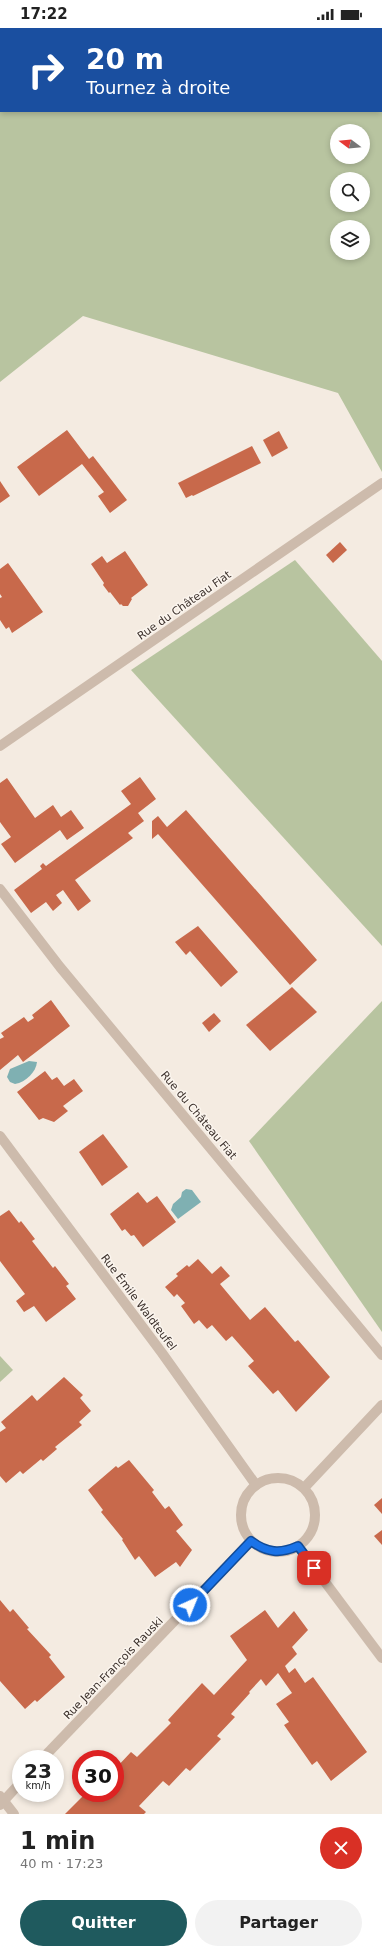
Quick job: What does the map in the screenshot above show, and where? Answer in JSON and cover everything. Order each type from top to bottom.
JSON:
[{"type":"street","name":"Rue du Château Fiat","points":[[0,746],[382,483]]},
{"type":"street","name":"Rue du Château Fiat","points":[[0,889],[60,967],[382,1355]]},
{"type":"street","name":"Rue Émile Waldteufel","points":[[0,1136],[162,1353],[256,1485]]},
{"type":"street","points":[[304,1488],[382,1405]]},
{"type":"street","points":[[280,1478],[295,1481],[304,1488],[311,1496],[315,1518],[307,1539],[298,1546],[286,1551],[274,1552],[261,1548],[251,1541],[244,1530],[241,1512],[247,1494],[256,1485],[264,1480],[280,1478]]},
{"type":"street","name":"Rue Jean-François Rauski","points":[[51,1750],[251,1541]]},
{"type":"street","points":[[298,1546],[382,1658]]},
{"type":"street","points":[[12,1790],[1,1800],[14,1814]]},
{"type":"green space","points":[[0,112],[382,112],[382,472],[338,393],[83,316],[0,382]]},
{"type":"green space","points":[[295,560],[382,661],[382,946],[131,670]]},
{"type":"green space","points":[[382,1001],[382,1332],[249,1141]]},
{"type":"green space","points":[[0,1356],[13,1370],[0,1382]]},
{"type":"water","points":[[29,1061],[37,1062],[35,1069],[30,1076],[19,1083],[15,1084],[10,1082],[7,1077],[10,1069]]},
{"type":"water","points":[[186,1189],[192,1190],[201,1202],[178,1219],[171,1210],[173,1204],[181,1197],[182,1192]]},
{"type":"building","points":[[67,430],[89,459],[93,456],[127,500],[110,513],[98,496],[104,492],[82,464],[39,496],[17,467]]},
{"type":"building","points":[[279,431],[288,448],[272,457],[263,440]]},
{"type":"building","points":[[252,446],[261,463],[186,498],[178,483]]},
{"type":"building","points":[[0,481],[10,496],[0,503]]},
{"type":"building","points":[[340,542],[347,550],[333,563],[326,555]]},
{"type":"building","points":[[125,551],[148,585],[131,598],[132,599],[128,606],[120,605],[110,592],[109,593],[91,564],[102,556],[107,563]]},
{"type":"building","points":[[8,563],[43,612],[12,633],[9,627],[6,629],[0,620],[0,598],[2,597],[0,594],[0,569]]},
{"type":"building","points":[[140,777],[156,799],[138,813],[144,821],[128,833],[133,838],[75,880],[91,901],[78,911],[63,890],[56,895],[62,903],[53,911],[46,902],[31,913],[14,890],[42,869],[40,866],[43,863],[46,866],[131,804],[121,791]]},
{"type":"building","points":[[7,778],[35,818],[53,805],[61,817],[71,810],[84,828],[67,840],[60,830],[15,863],[1,844],[11,837],[0,822],[0,783]]},
{"type":"building","points":[[186,810],[317,960],[290,985],[158,834],[152,839],[152,821],[158,816],[167,827]]},
{"type":"building","points":[[198,926],[238,972],[221,987],[190,951],[186,955],[175,942]]},
{"type":"building","points":[[292,987],[317,1012],[270,1051],[246,1025]]},
{"type":"building","points":[[51,1000],[70,1026],[23,1062],[18,1055],[0,1070],[0,1039],[4,1037],[1,1033],[24,1017],[28,1022],[34,1018],[32,1015]]},
{"type":"building","points":[[214,1013],[221,1021],[209,1032],[202,1023]]},
{"type":"building","points":[[45,1071],[52,1080],[57,1077],[64,1086],[74,1079],[83,1091],[63,1106],[68,1111],[54,1122],[43,1118],[39,1120],[17,1092]]},
{"type":"building","points":[[103,1134],[128,1167],[102,1186],[79,1152]]},
{"type":"building","points":[[138,1192],[147,1203],[157,1196],[176,1222],[143,1247],[134,1235],[131,1236],[125,1229],[122,1231],[110,1214]]},
{"type":"building","points":[[9,1210],[19,1223],[21,1221],[35,1239],[32,1241],[53,1268],[55,1266],[69,1284],[66,1286],[76,1299],[46,1322],[34,1306],[24,1312],[16,1301],[25,1294],[0,1261],[0,1216]]},
{"type":"building","points":[[198,1259],[212,1274],[221,1266],[230,1276],[220,1284],[250,1320],[265,1307],[295,1342],[298,1340],[330,1377],[296,1412],[278,1390],[273,1394],[248,1366],[254,1361],[232,1336],[226,1341],[212,1325],[207,1329],[199,1320],[194,1324],[181,1306],[185,1303],[177,1294],[174,1297],[165,1287],[178,1276],[176,1274],[187,1265],[189,1267]]},
{"type":"building","points":[[64,1377],[83,1395],[80,1398],[91,1411],[79,1422],[82,1425],[55,1447],[57,1449],[43,1461],[41,1459],[23,1474],[20,1471],[6,1483],[0,1476],[0,1432],[6,1428],[1,1422],[32,1395],[37,1401]]},
{"type":"building","points":[[129,1460],[154,1490],[152,1492],[165,1509],[169,1506],[183,1525],[176,1531],[192,1550],[180,1567],[176,1562],[155,1577],[139,1556],[135,1560],[122,1540],[123,1539],[101,1512],[103,1510],[88,1490],[116,1466],[118,1468]]},
{"type":"building","points":[[382,1498],[382,1514],[374,1505]]},
{"type":"building","points":[[382,1530],[382,1545],[374,1536]]},
{"type":"building","points":[[0,1600],[10,1612],[13,1609],[29,1628],[27,1629],[51,1655],[49,1657],[65,1677],[37,1702],[35,1700],[25,1709],[0,1681]]},
{"type":"building","points":[[265,1610],[278,1628],[294,1611],[308,1630],[292,1647],[297,1654],[285,1666],[289,1673],[295,1668],[305,1683],[313,1677],[367,1752],[331,1781],[317,1761],[312,1765],[284,1725],[289,1722],[276,1704],[292,1693],[278,1673],[266,1686],[261,1679],[249,1692],[250,1693],[231,1714],[235,1717],[217,1736],[221,1739],[190,1771],[186,1768],[169,1786],[163,1781],[139,1806],[146,1812],[144,1814],[65,1814],[77,1802],[124,1802],[124,1759],[131,1752],[137,1757],[171,1723],[168,1720],[202,1683],[214,1695],[247,1660],[230,1636]]},
{"type":"route","points":[[190,1605],[251,1541],[261,1548],[274,1552],[286,1551],[298,1546],[314,1568]]}]
